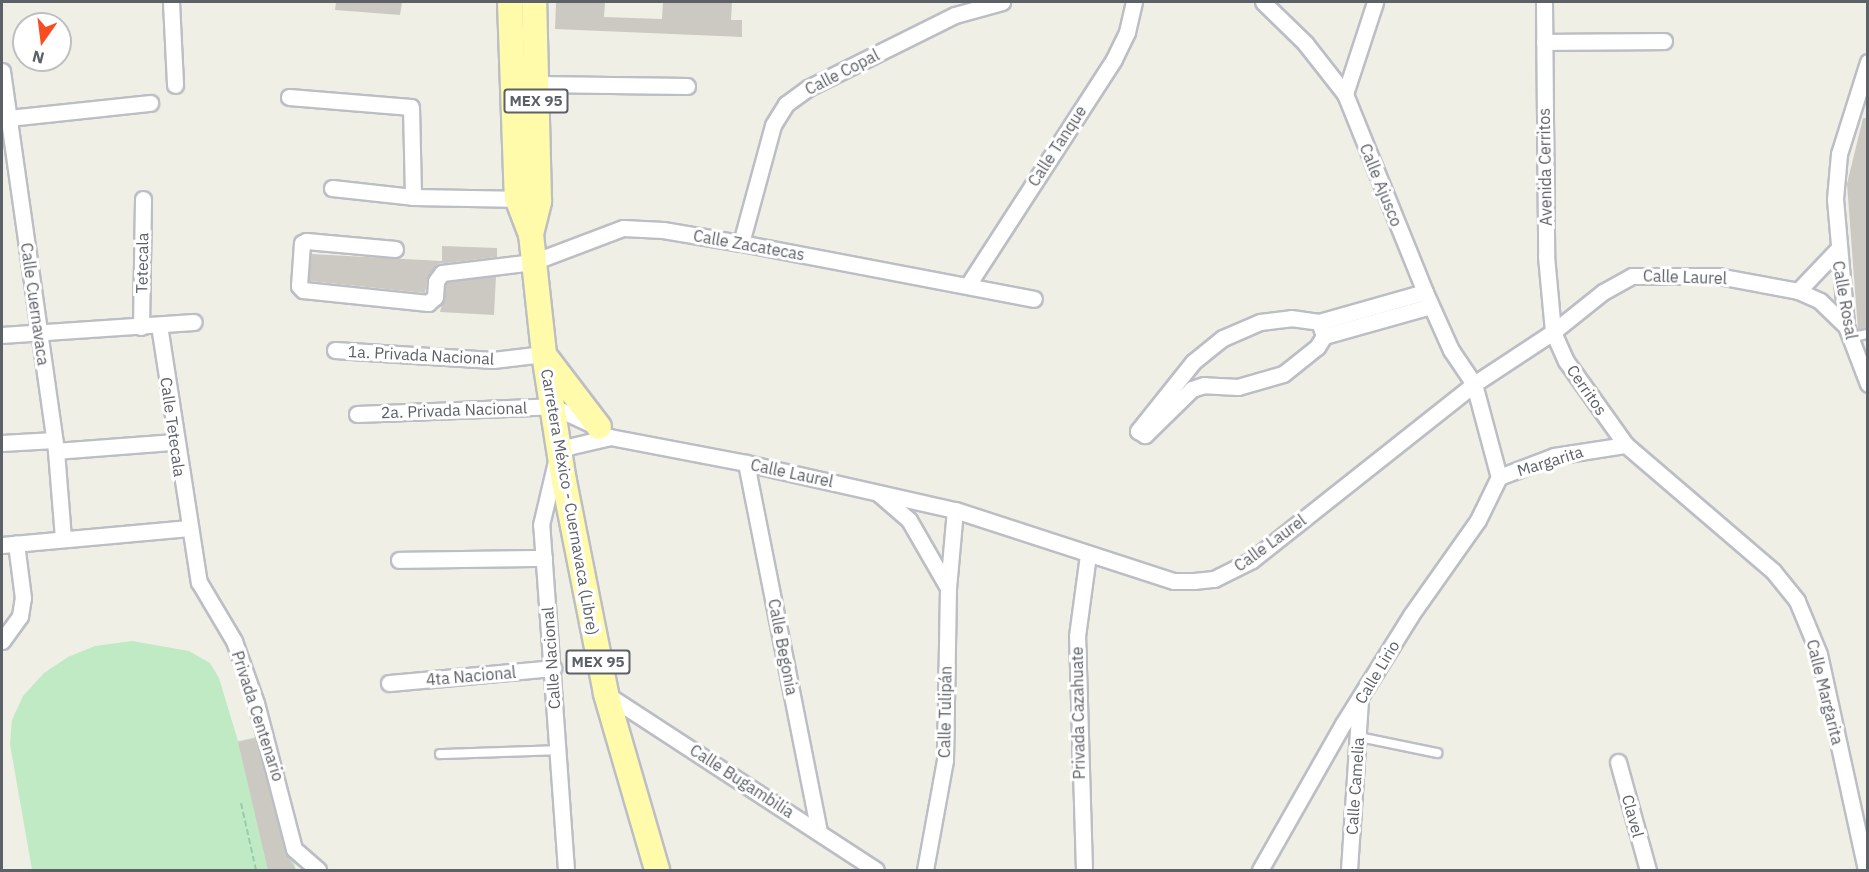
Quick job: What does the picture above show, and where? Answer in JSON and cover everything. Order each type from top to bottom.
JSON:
[{"type":"main road","name":"Carretera México - Cuernavaca (Libre)","points":[[510,2],[533,262],[544,354],[559,448],[606,694],[657,870]]},
{"type":"main road","points":[[522,2],[528,199]]},
{"type":"main road","name":"Carretera México - Cuernavaca (Libre)","points":[[528,199],[535,84],[534,2]]},
{"type":"main road","points":[[544,354],[604,432]]},
{"type":"street","points":[[171,2],[175,85]]},
{"type":"street","name":"Calle Copal","points":[[741,243],[772,125],[786,104],[808,88],[955,15],[1002,2]]},
{"type":"street","name":"Calle Tanque","points":[[968,285],[1114,59],[1127,32],[1134,2]]},
{"type":"street","name":"Calle Ajusco","points":[[1263,2],[1305,43],[1345,94],[1428,299],[1451,350],[1474,384]]},
{"type":"street","points":[[1345,94],[1374,2]]},
{"type":"street","name":"Avenida Cerritos","points":[[1544,2],[1546,256],[1553,332]]},
{"type":"street","points":[[1544,42],[1664,41]]},
{"type":"street","name":"Calle Rosal","points":[[1868,62],[1839,154],[1835,199],[1837,250],[1848,332],[1868,384]]},
{"type":"street","name":"Calle Cuernavaca","points":[[2,71],[55,445],[63,538]]},
{"type":"street","points":[[535,84],[687,86]]},
{"type":"street","points":[[289,97],[411,106],[413,197]]},
{"type":"street","points":[[6,111],[150,103]]},
{"type":"street","points":[[332,188],[413,197],[528,199]]},
{"type":"street","name":"Tetecala","points":[[141,327],[143,199]]},
{"type":"street","name":"Calle Zacatecas","points":[[395,249],[306,241],[302,243],[299,286],[303,290],[428,303],[435,297],[436,281],[442,273],[533,262],[623,228],[663,230],[741,243],[1034,299]]},
{"type":"street","points":[[1798,291],[1837,250]]},
{"type":"street","name":"Calle Laurel","points":[[552,406],[604,432],[955,510],[1174,581],[1214,579],[1234,571],[1474,384],[1553,332],[1603,292],[1632,276],[1718,276],[1798,291],[1820,301],[1848,332]]},
{"type":"street","points":[[1321,329],[1308,357],[1283,374],[1238,387],[1204,385],[1181,396],[1150,430],[1140,434],[1140,425],[1193,362],[1223,338],[1260,322],[1292,318],[1321,329],[1428,299]]},
{"type":"street","points":[[2,335],[194,322]]},
{"type":"street","name":"Calle Tetecala","points":[[159,325],[174,442],[189,528]]},
{"type":"street","name":"Cerritos","points":[[1553,332],[1566,361],[1626,445]]},
{"type":"street","name":"1a. Privada Nacional","points":[[335,351],[493,360],[544,354]]},
{"type":"street","points":[[1193,362],[1192,374],[1204,385]]},
{"type":"street","name":"Margarita","points":[[1474,384],[1499,477],[1554,456],[1626,445]]},
{"type":"street","name":"2a. Privada Nacional","points":[[357,414],[552,406]]},
{"type":"street","name":"Calle Laurel","points":[[559,448],[604,432]]},
{"type":"street","points":[[2,443],[55,445],[174,442]]},
{"type":"street","name":"Calle Margarita","points":[[1626,445],[1773,571],[1797,601],[1819,654],[1866,870]]},
{"type":"street","name":"Calle Nacional","points":[[559,448],[541,525],[566,870]]},
{"type":"street","name":"Calle Begonia","points":[[746,463],[819,831]]},
{"type":"street","name":"Calle Lirio","points":[[1260,870],[1343,724],[1360,701],[1411,615],[1478,520],[1499,477]]},
{"type":"street","points":[[876,491],[909,520],[948,588]]},
{"type":"street","name":"Calle Tulipán","points":[[925,870],[945,760],[948,588],[955,510]]},
{"type":"street","points":[[2,641],[20,616],[23,598],[9,544],[189,528]]},
{"type":"street","name":"Privada Centenario","points":[[189,528],[199,582],[234,641],[256,703],[299,870]]},
{"type":"street","name":"Privada Cazahuate","points":[[1084,870],[1077,636],[1088,555]]},
{"type":"street","points":[[399,560],[544,558]]},
{"type":"street","name":"4ta Nacional","points":[[388,683],[553,668]]},
{"type":"street","name":"Calle Bugambilia","points":[[606,694],[876,870]]},
{"type":"street","name":"Calle Camelia","points":[[1349,870],[1360,701]]},
{"type":"street","name":"Clavel","points":[[1618,762],[1648,870]]},
{"type":"street","points":[[294,849],[318,870]]},
{"type":"lane","points":[[1848,332],[1868,334]]},
{"type":"lane","points":[[1359,737],[1437,753]]},
{"type":"lane","points":[[440,754],[558,750]]},
{"type":"path","points":[[241,803],[256,870]]},
{"type":"green space","points":[[132,641],[189,651],[210,663],[219,678],[238,741],[262,736],[296,870],[32,870],[10,744],[12,720],[23,696],[44,673],[68,657],[95,646]]},
{"type":"building","points":[[336,2],[402,2],[400,15],[335,10]]},
{"type":"building","points":[[556,2],[605,3],[604,17],[662,19],[663,2],[732,2],[731,20],[742,20],[742,37],[555,29]]},
{"type":"building","points":[[1863,118],[1868,118],[1868,328],[1858,330],[1847,184]]},
{"type":"building","points":[[442,246],[497,248],[497,257],[438,264],[428,276],[425,293],[309,281],[311,254],[442,261]]},
{"type":"building","points":[[496,276],[494,315],[440,312],[447,282]]},
{"type":"building","points":[[255,738],[285,851],[296,870],[268,870],[238,742]]}]
